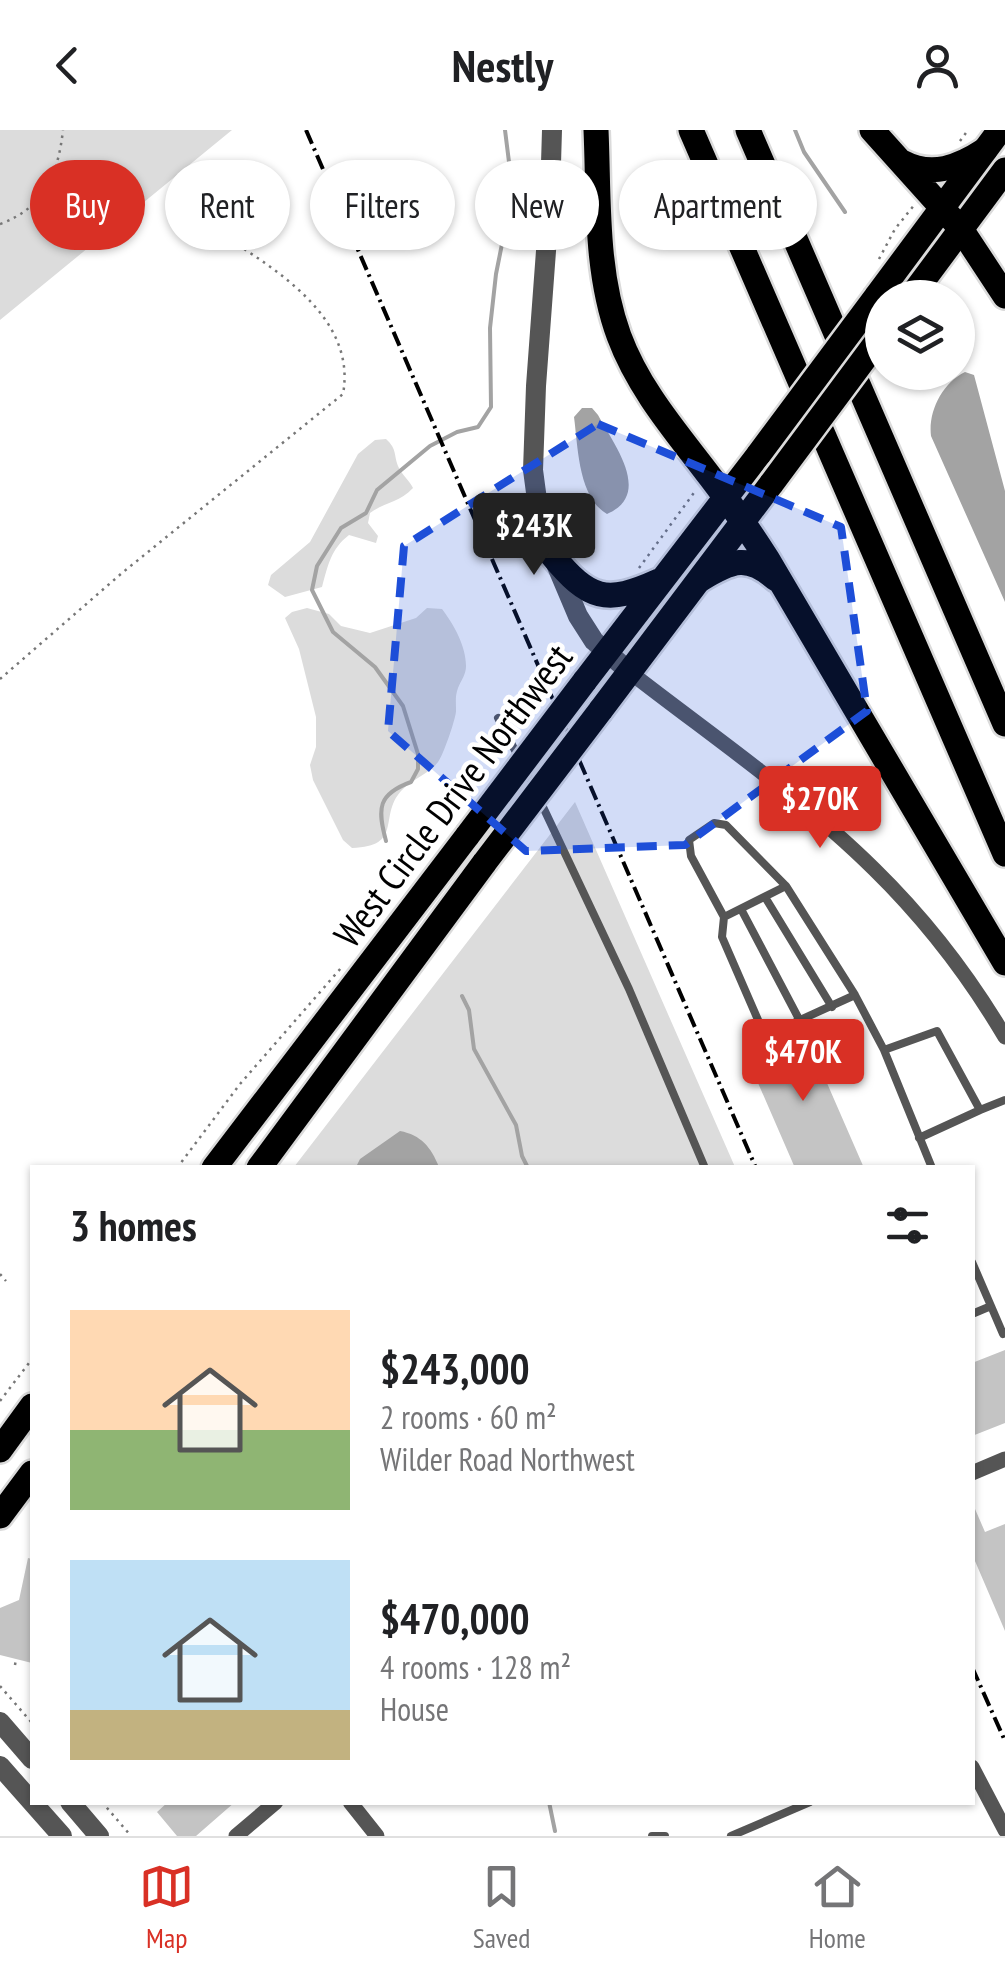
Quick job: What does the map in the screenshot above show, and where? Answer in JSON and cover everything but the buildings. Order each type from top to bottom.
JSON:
[{"type":"main road","points":[[596,130],[602,258],[619,336],[648,394],[743,522],[784,586],[1005,963]]},
{"type":"main road","points":[[691,130],[1005,854]]},
{"type":"main road","points":[[748,130],[1005,724]]},
{"type":"main road","points":[[872,130],[961,228],[1005,296]]},
{"type":"main road","points":[[900,161],[919,169],[938,170],[962,164],[993,140]]},
{"type":"main road","name":"West Circle Drive Northwest","points":[[216,1165],[664,580],[718,487],[760,454],[876,297],[935,198],[993,140]]},
{"type":"main road","points":[[923,280],[1005,170]]},
{"type":"main road","name":"West Circle Drive Northwest","points":[[261,1165],[865,359]]},
{"type":"main road","points":[[552,555],[577,584],[606,597],[630,594],[664,580]]},
{"type":"main road","points":[[701,578],[722,567],[747,562],[763,568],[784,586]]},
{"type":"main road","points":[[0,1450],[30,1409]]},
{"type":"main road","points":[[0,1516],[30,1476]]},
{"type":"street","points":[[552,130],[533,440],[537,500],[552,555],[578,616],[607,653],[630,673],[872,866],[947,951],[1005,1038]]},
{"type":"street","points":[[975,1471],[1005,1458]]},
{"type":"street","points":[[0,1722],[30,1757]]},
{"type":"street","points":[[0,1766],[30,1800]]},
{"type":"street","points":[[975,1772],[1005,1830]]},
{"type":"street","points":[[35,1805],[62,1836]]},
{"type":"street","points":[[73,1805],[99,1836]]},
{"type":"street","points":[[236,1836],[272,1805]]},
{"type":"street","points":[[352,1805],[378,1836]]},
{"type":"lane","points":[[498,718],[566,852],[704,1165]]},
{"type":"lane","points":[[855,995],[765,1036],[722,937],[724,917],[691,856],[688,840],[714,823],[726,826],[786,886],[855,995],[884,1050],[931,1165]]},
{"type":"lane","points":[[724,917],[786,886]]},
{"type":"lane","points":[[766,897],[832,1007]]},
{"type":"lane","points":[[741,909],[800,1021]]},
{"type":"lane","points":[[884,1050],[937,1031],[980,1110]]},
{"type":"lane","points":[[919,1138],[1005,1100]]},
{"type":"lane","points":[[975,1269],[1005,1333]]},
{"type":"lane","points":[[975,1313],[991,1306]]},
{"type":"lane","points":[[736,1835],[803,1805]]},
{"type":"lane","points":[[652,1836],[665,1836]]},
{"type":"path","points":[[0,224],[21,216],[40,199],[60,156],[62,130]]},
{"type":"path","points":[[874,271],[895,229],[935,198]]},
{"type":"path","points":[[0,679],[122,573],[343,394],[346,370],[326,319],[294,283],[243,250]]},
{"type":"path","points":[[631,576],[697,488],[718,487]]},
{"type":"path","points":[[179,1165],[240,1084],[341,968]]},
{"type":"path","points":[[0,1274],[6,1281]]},
{"type":"path","points":[[0,1401],[30,1362]]},
{"type":"path","points":[[14,1665],[16,1659]]},
{"type":"path","points":[[0,1686],[30,1719]]},
{"type":"path","points":[[105,1805],[131,1836]]},
{"type":"highlighted area","points":[[598,424],[841,527],[867,711],[685,845],[526,851],[388,731],[404,546]]},
{"type":"shaded area","points":[[0,130],[232,130],[195,160],[165,160],[165,185],[145,201],[145,160],[30,160],[30,250],[85,250],[0,320]]},
{"type":"shaded area","points":[[975,379],[1005,491],[1005,602],[931,436],[938,399],[945,390],[975,390]]},
{"type":"shaded area","points":[[582,408],[592,408],[598,415],[626,468],[627,494],[607,514],[590,496],[581,470],[574,417]]},
{"type":"shaded area","points":[[386,439],[400,471],[413,488],[370,513],[368,523],[378,536],[376,543],[349,535],[334,552],[322,587],[285,597],[268,585],[271,575],[310,542],[358,454],[375,440]]},
{"type":"shaded area","points":[[307,608],[329,614],[341,626],[370,633],[416,618],[427,608],[442,609],[464,651],[465,672],[457,691],[454,721],[440,758],[401,791],[394,801],[384,836],[368,846],[352,848],[343,840],[313,780],[310,765],[316,747],[316,717],[299,649],[285,618]]},
{"type":"shaded area","points":[[575,802],[734,1165],[296,1165]]},
{"type":"shaded area","points":[[400,1131],[424,1143],[438,1165],[357,1165]]},
{"type":"waterway","points":[[386,841],[381,820],[383,804],[392,792],[411,782],[418,769],[418,754],[403,706],[375,667],[333,632],[312,590],[317,566],[341,528],[366,513],[377,490],[430,446],[457,432],[478,427],[491,407],[490,328],[509,209],[505,130]]},
{"type":"waterway","points":[[795,130],[804,152],[845,212]]},
{"type":"waterway","points":[[462,996],[469,1010],[474,1049],[516,1125],[526,1165]]},
{"type":"waterway","points":[[550,1805],[555,1831]]},
{"type":"railway","points":[[306,130],[755,1165]]},
{"type":"railway","points":[[975,1674],[1005,1741]]}]
